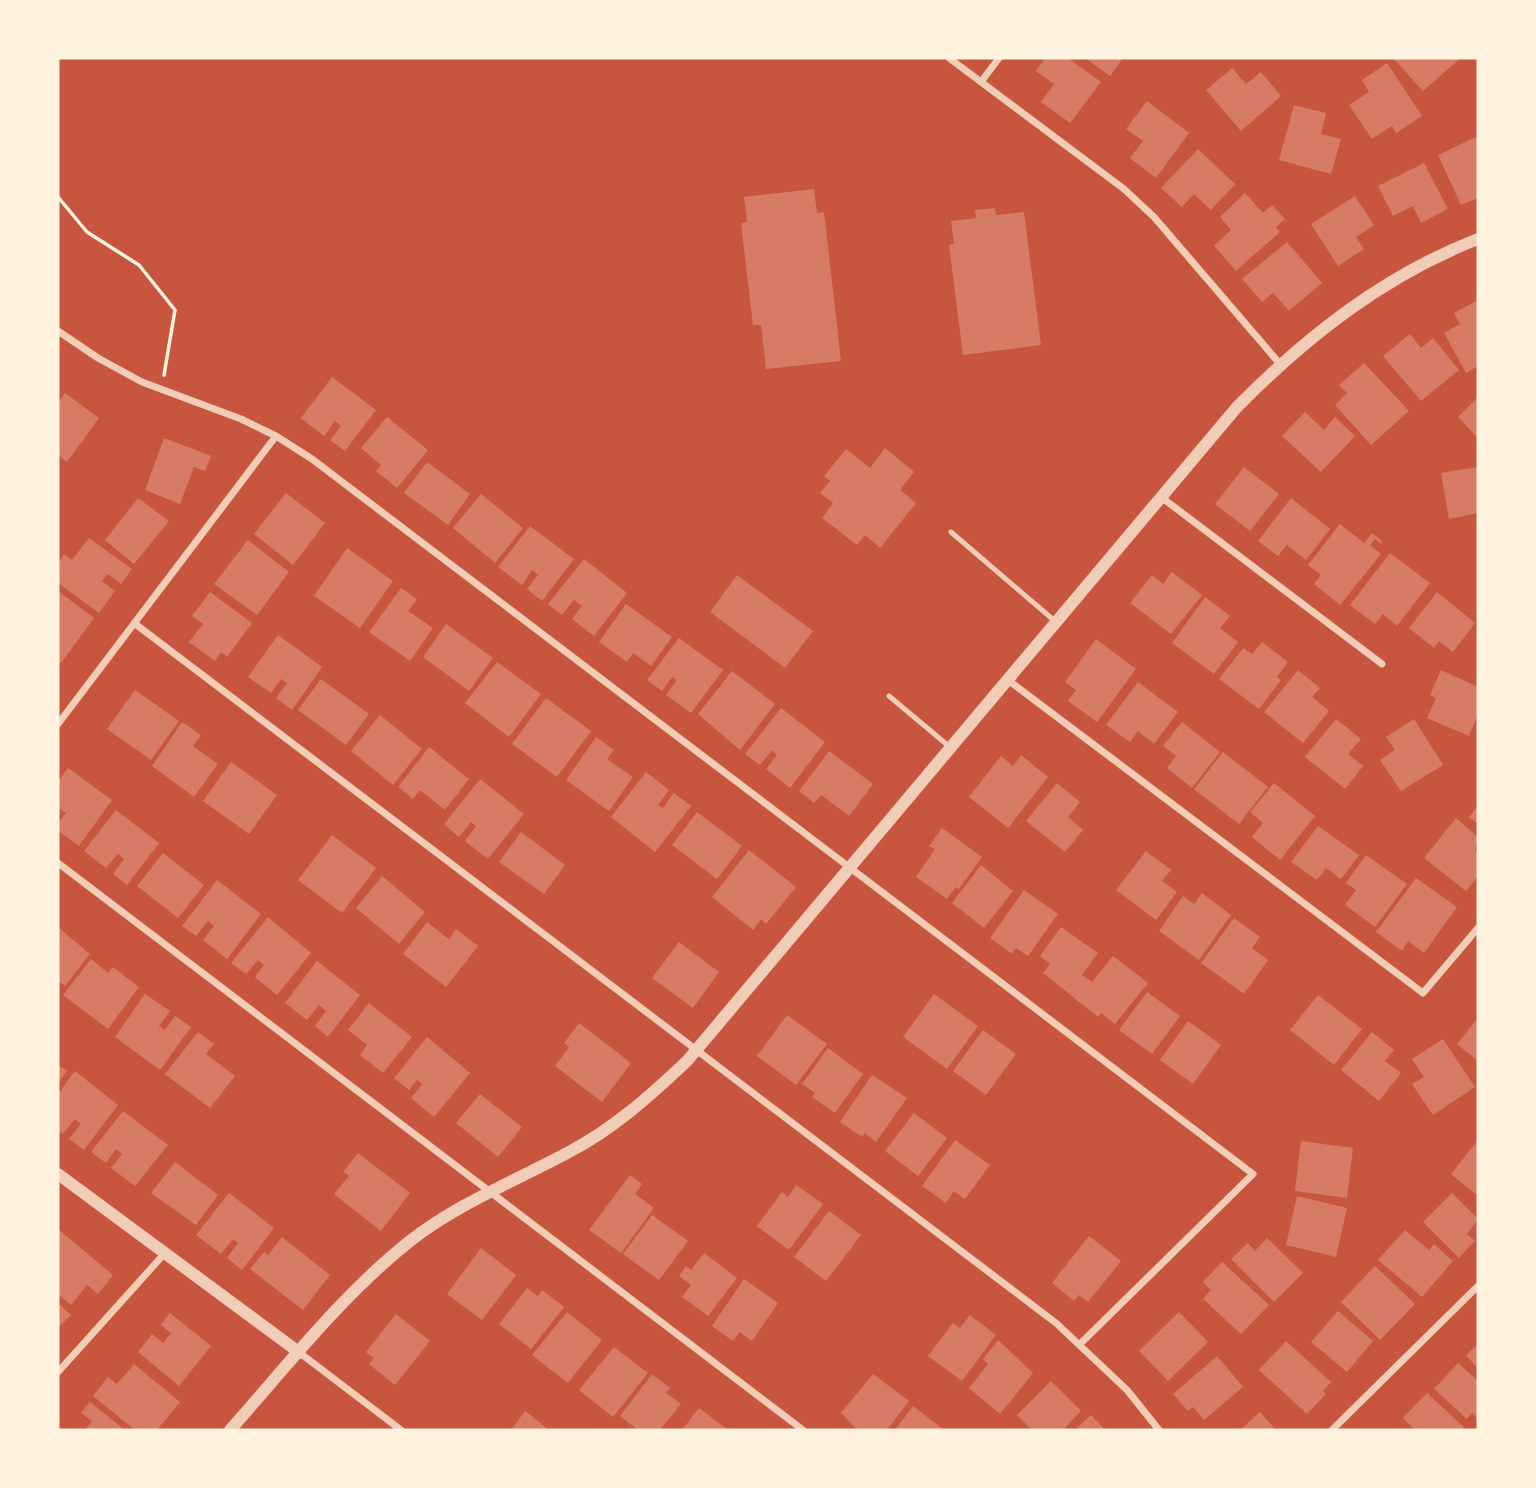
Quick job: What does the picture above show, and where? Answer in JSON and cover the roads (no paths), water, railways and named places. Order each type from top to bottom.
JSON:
[{"type":"street","points":[[950,58],[1124,189],[1154,217],[1280,364]]},
{"type":"street","points":[[981,82],[999,58]]},
{"type":"street","points":[[230,1430],[371,1276],[410,1241],[488,1191],[570,1152],[614,1124],[649,1097],[697,1050],[1237,407],[1280,364],[1371,294],[1421,265],[1478,239]]},
{"type":"street","points":[[58,331],[98,358],[154,387],[241,419],[276,436],[323,467],[1253,1174],[1081,1343]]},
{"type":"street","points":[[58,723],[276,436]]},
{"type":"street","points":[[1161,497],[1382,664]]},
{"type":"street","points":[[134,622],[1081,1343],[1127,1390],[1159,1430]]},
{"type":"street","points":[[1008,680],[1423,993],[1478,928]]},
{"type":"street","points":[[58,863],[803,1430]]},
{"type":"street","points":[[58,1174],[401,1430]]},
{"type":"street","points":[[58,1372],[166,1252]]},
{"type":"street","points":[[1332,1430],[1478,1286]]},
{"type":"lane","points":[[951,532],[1056,622]]},
{"type":"lane","points":[[889,696],[951,748]]}]
